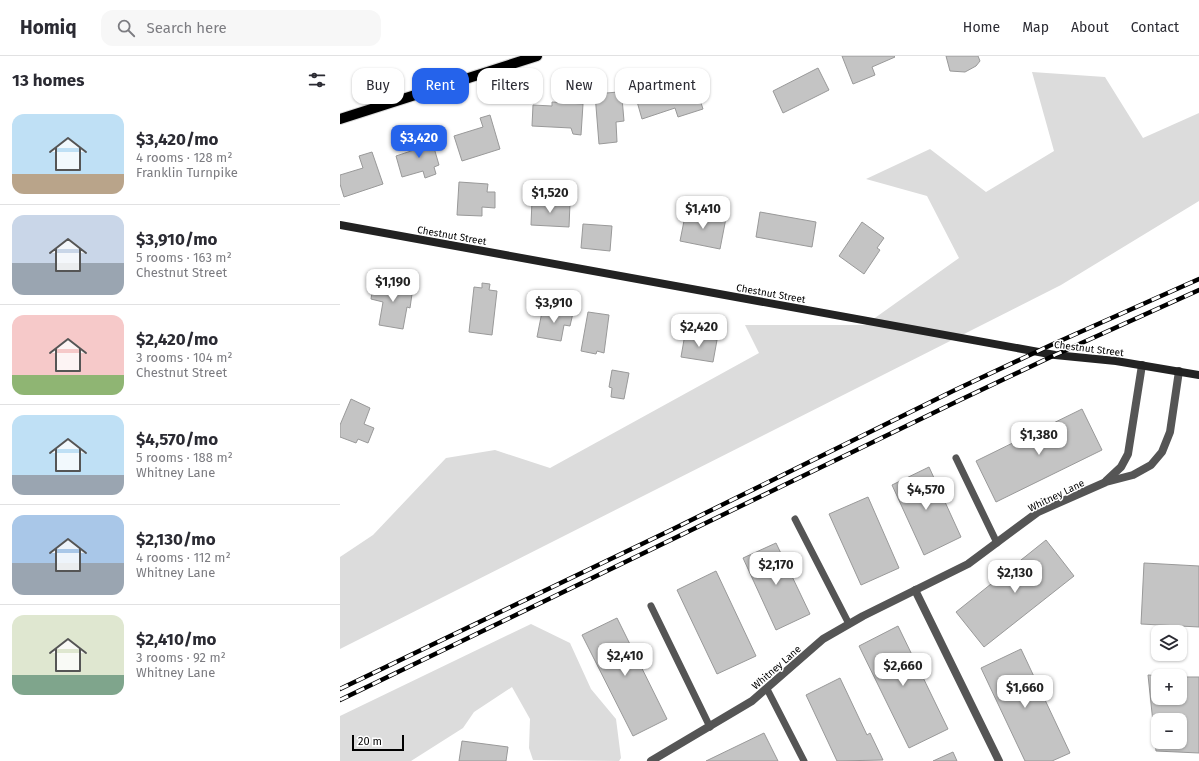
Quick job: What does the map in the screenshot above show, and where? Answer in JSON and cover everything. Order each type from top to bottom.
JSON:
[{"type":"main road","points":[[340,119],[521,59],[537,56]]},
{"type":"street","name":"Chestnut Street","points":[[340,225],[1055,355],[1116,361],[1199,375]]},
{"type":"street","name":"Whitney Lane","points":[[1106,482],[1121,468],[1128,454],[1142,365]]},
{"type":"street","name":"Whitney Lane","points":[[651,761],[752,701],[823,640],[849,624],[968,564],[1038,512],[1106,482],[1133,475],[1151,465],[1162,452],[1170,432],[1179,372]]},
{"type":"street","points":[[915,590],[999,761]]},
{"type":"lane","points":[[956,458],[997,543]]},
{"type":"lane","points":[[795,519],[849,624]]},
{"type":"lane","points":[[651,606],[710,727]]},
{"type":"lane","points":[[767,689],[804,761]]},
{"type":"shaded area","points":[[1032,72],[1105,77],[1143,138],[1199,113],[1199,201],[1061,285],[340,649],[340,557],[373,535],[446,458],[495,450],[550,468],[759,353],[745,325],[865,325],[959,258],[927,196],[866,179],[930,149],[986,192],[1054,151]]},
{"type":"shaded area","points":[[531,624],[570,643],[591,689],[616,719],[621,758],[619,761],[533,760],[529,748],[530,719],[512,687],[474,712],[463,728],[411,761],[340,761],[340,716]]},
{"type":"building","points":[[842,56],[895,57],[872,67],[875,75],[853,84]]},
{"type":"building","points":[[946,56],[978,56],[980,61],[976,66],[965,72],[950,71]]},
{"type":"building","points":[[818,68],[829,90],[783,113],[773,91]]},
{"type":"building","points":[[615,92],[615,104],[623,104],[624,121],[616,122],[617,142],[599,144],[596,104],[607,104],[607,93]]},
{"type":"building","points":[[552,104],[583,104],[581,135],[573,134],[571,128],[532,126],[533,105],[552,106]]},
{"type":"building","points":[[638,104],[701,104],[703,109],[678,117],[675,108],[642,119]]},
{"type":"building","points":[[490,115],[500,149],[462,161],[454,136],[483,127],[480,118]]},
{"type":"building","points":[[430,134],[439,165],[434,167],[436,174],[425,178],[423,171],[402,177],[396,156],[420,148],[417,138]]},
{"type":"building","points":[[372,152],[383,184],[344,197],[340,184],[340,175],[363,168],[359,156]]},
{"type":"building","points":[[459,182],[488,184],[487,192],[495,192],[495,208],[482,207],[482,216],[457,215]]},
{"type":"building","points":[[532,200],[570,203],[569,227],[531,225]]},
{"type":"building","points":[[686,211],[726,218],[720,249],[680,241]]},
{"type":"building","points":[[760,212],[816,222],[812,247],[756,237]]},
{"type":"building","points":[[862,222],[884,238],[877,248],[880,250],[864,274],[839,256]]},
{"type":"building","points":[[583,224],[612,226],[610,251],[581,248]]},
{"type":"building","points":[[374,280],[413,287],[410,308],[407,307],[403,329],[379,325],[383,302],[371,299]]},
{"type":"building","points":[[482,283],[490,284],[489,290],[497,291],[492,335],[469,332],[474,287],[482,288]]},
{"type":"building","points":[[543,307],[573,313],[570,326],[564,325],[561,341],[537,337]]},
{"type":"building","points":[[588,312],[609,315],[604,353],[597,351],[596,354],[581,351]]},
{"type":"building","points":[[685,334],[717,340],[713,362],[681,357]]},
{"type":"building","points":[[612,370],[629,373],[624,399],[611,397],[612,388],[609,387]]},
{"type":"building","points":[[351,399],[370,408],[364,424],[374,428],[368,443],[358,439],[356,443],[340,437],[340,425]]},
{"type":"building","points":[[1082,409],[1102,450],[996,502],[976,461]]},
{"type":"building","points":[[929,467],[961,537],[924,555],[892,485]]},
{"type":"building","points":[[868,497],[899,568],[861,585],[829,514]]},
{"type":"building","points":[[1046,540],[1074,576],[984,647],[956,612]]},
{"type":"building","points":[[776,543],[810,614],[776,630],[743,558]]},
{"type":"building","points":[[1144,563],[1199,566],[1199,627],[1187,626],[1187,625],[1141,624]]},
{"type":"building","points":[[716,571],[756,656],[717,674],[677,590]]},
{"type":"building","points":[[617,618],[667,719],[633,736],[582,635]]},
{"type":"building","points":[[898,626],[948,729],[909,748],[859,646]]},
{"type":"building","points":[[1021,649],[1070,753],[1052,761],[1025,761],[981,668]]},
{"type":"building","points":[[1148,675],[1151,675],[1151,704]]},
{"type":"building","points":[[1187,677],[1199,677],[1199,753],[1156,751],[1156,749],[1187,749],[1187,713],[1152,713],[1151,705],[1187,705]]},
{"type":"building","points":[[840,678],[867,735],[870,733],[883,760],[837,761],[806,695]]},
{"type":"building","points":[[764,733],[778,761],[706,761]]},
{"type":"building","points":[[462,741],[508,747],[506,761],[459,761]]},
{"type":"building","points":[[953,752],[957,761],[933,761]]},
{"type":"railway","points":[[340,689],[671,530],[955,390],[1051,345],[1199,279]]},
{"type":"railway","points":[[340,700],[960,400],[1199,290]]}]
